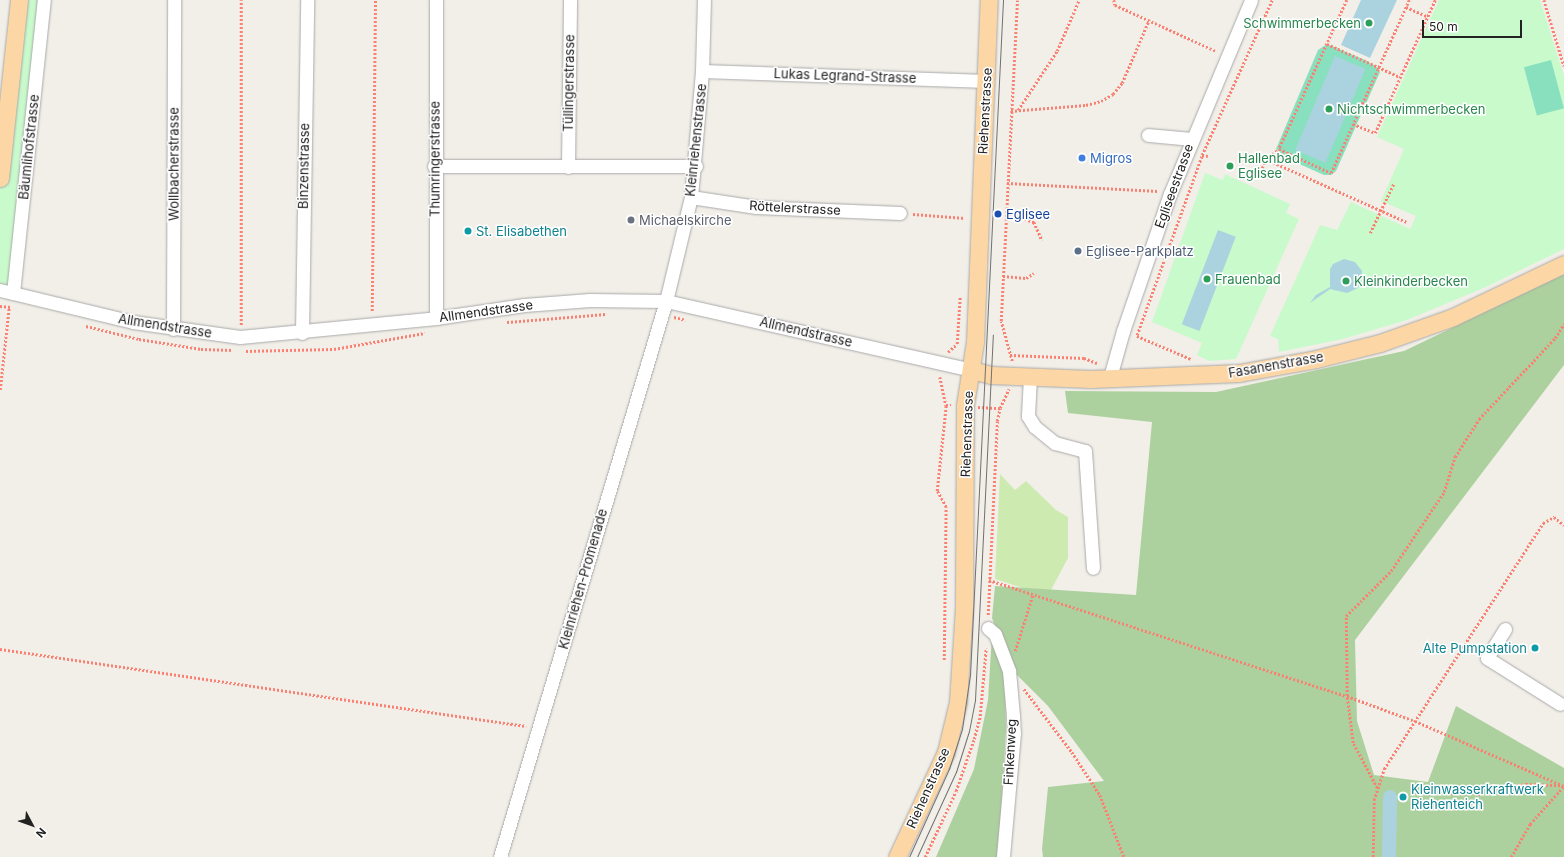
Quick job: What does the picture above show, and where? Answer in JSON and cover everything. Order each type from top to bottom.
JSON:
[{"type":"main road","name":"Bäumlihofstrasse","points":[[0,178],[4,116],[19,0]]},
{"type":"main road","name":"Riehenstrasse","points":[[897,857],[946,752],[958,702],[964,607],[965,406],[975,336],[987,81],[988,0]]},
{"type":"main road","name":"Fasanenstrasse","points":[[971,370],[991,375],[1030,377],[1111,374],[1226,375],[1347,352],[1380,343],[1453,317],[1564,264]]},
{"type":"street","name":"Bäumlihofstrasse","points":[[14,293],[44,0]]},
{"type":"street","name":"Wollbacherstrasse","points":[[173,329],[174,0]]},
{"type":"street","name":"Binzenstrasse","points":[[302,333],[307,0]]},
{"type":"street","name":"Thumringerstrasse","points":[[436,0],[434,166],[436,318]]},
{"type":"street","name":"Tüllingerstrasse","points":[[568,167],[570,0]]},
{"type":"street","name":"Kleinriehenstrasse","points":[[672,302],[696,166],[702,71],[704,0]]},
{"type":"street","name":"Egliseestrasse","points":[[1111,374],[1123,331],[1170,194],[1191,140],[1252,0]]},
{"type":"street","name":"Lukas Legrand-Strasse","points":[[702,71],[987,81]]},
{"type":"street","points":[[1148,135],[1191,140]]},
{"type":"street","points":[[434,166],[696,166]]},
{"type":"street","name":"Röttelerstrasse","points":[[691,197],[756,207],[900,213]]},
{"type":"street","name":"Allmendstrasse","points":[[0,290],[173,329],[240,337],[302,333],[436,318],[524,305],[590,300],[672,302],[971,370]]},
{"type":"street","name":"Kleinriehen-Promenade","points":[[500,857],[672,302]]},
{"type":"street","points":[[1030,377],[1028,416],[1035,427],[1055,443],[1085,451],[1093,568]]},
{"type":"street","name":"Finkenweg","points":[[988,628],[995,634],[1008,671],[1014,733],[1003,857]]},
{"type":"street","points":[[1505,629],[1487,658],[1563,702]]},
{"type":"path","points":[[240,337],[241,0]]},
{"type":"path","points":[[371,325],[375,0]]},
{"type":"path","points":[[1017,0],[1001,322],[1010,355],[1084,358],[1111,374]]},
{"type":"path","points":[[1018,110],[1057,51],[1080,0]]},
{"type":"path","points":[[1114,0],[1115,5],[1227,56]]},
{"type":"path","points":[[1137,336],[1202,155],[1272,0]]},
{"type":"path","points":[[1262,168],[1266,159],[1279,149],[1347,0]]},
{"type":"path","points":[[1279,149],[1331,173],[1409,0]]},
{"type":"path","points":[[1353,124],[1375,133],[1435,0]]},
{"type":"path","points":[[1544,0],[1564,66]]},
{"type":"path","points":[[1406,7],[1428,17]]},
{"type":"path","points":[[1011,111],[1086,105],[1101,102],[1113,94],[1122,83],[1149,20]]},
{"type":"path","points":[[1327,44],[1400,77]]},
{"type":"path","points":[[1362,105],[1383,114]]},
{"type":"path","points":[[1252,159],[1266,159],[1407,222]]},
{"type":"path","points":[[1007,183],[1154,190],[1170,194]]},
{"type":"path","points":[[1370,233],[1394,183]]},
{"type":"path","points":[[1006,212],[1034,222],[1042,240]]},
{"type":"path","points":[[900,213],[966,218]]},
{"type":"path","points":[[1003,276],[1026,278],[1034,273]]},
{"type":"path","points":[[672,302],[674,318],[689,321]]},
{"type":"path","points":[[0,306],[9,307],[0,390]]},
{"type":"path","points":[[1377,788],[1353,742],[1347,696],[1346,616],[1391,571],[1444,492],[1455,457],[1479,419],[1555,338],[1564,324]]},
{"type":"path","points":[[1123,331],[1198,362]]},
{"type":"path","points":[[934,376],[942,378],[946,405],[937,491],[946,507],[944,665]]},
{"type":"path","points":[[925,857],[956,791],[974,739],[981,709],[988,628],[989,580],[1000,408],[1012,384]]},
{"type":"path","points":[[946,405],[1000,408]]},
{"type":"path","points":[[1373,857],[1373,814],[1377,788],[1384,769],[1544,523],[1554,517],[1564,524]]},
{"type":"path","points":[[989,580],[1347,696],[1415,721],[1564,786]]},
{"type":"path","points":[[1033,594],[1008,671],[1072,752],[1100,796],[1124,857]]},
{"type":"path","points":[[0,650],[539,728]]},
{"type":"path","points":[[1430,794],[1478,794],[1544,783],[1564,786]]},
{"type":"path","points":[[1511,857],[1530,824],[1564,786]]},
{"type":"green space","points":[[19,0],[44,0],[14,281],[0,290],[0,178]]},
{"type":"green space","points":[[1439,0],[1540,0],[1564,76],[1564,249],[1486,287],[1407,320],[1343,339],[1279,352],[1278,339],[1270,336],[1320,225],[1337,230],[1351,202],[1410,229],[1416,216],[1381,201],[1404,149],[1377,137]]},
{"type":"green space","points":[[1327,44],[1365,60],[1378,68],[1380,72],[1336,171],[1331,175],[1324,175],[1286,158],[1276,149],[1318,50]]},
{"type":"green space","points":[[1551,60],[1564,108],[1537,116],[1524,67]]},
{"type":"green space","name":"Frauenbad","points":[[1205,173],[1223,180],[1225,174],[1290,204],[1286,213],[1299,219],[1236,359],[1209,361],[1197,355],[1202,343],[1152,322]]},
{"type":"green space","points":[[1564,274],[1564,365],[1355,640],[1357,721],[1374,775],[1428,782],[1456,706],[1564,768],[1564,857],[1043,857],[1042,849],[1048,787],[1104,781],[1048,706],[1012,670],[992,618],[995,586],[1136,595],[1152,422],[1068,413],[1065,391],[1216,392],[1404,351]]},
{"type":"green space","points":[[1000,474],[1015,490],[1026,481],[1056,510],[1068,517],[1068,558],[1051,590],[1023,588],[995,579]]},
{"type":"green space","points":[[992,634],[1005,672],[1006,732],[998,857],[936,857],[974,769],[988,700]]},
{"type":"water","name":"Schwimmerbecken","points":[[1361,0],[1397,0],[1370,58],[1341,45]]},
{"type":"water","name":"Nichtschwimmerbecken","points":[[1335,56],[1365,69],[1326,163],[1295,150]]},
{"type":"water","name":"Frauenbad","points":[[1218,230],[1236,237],[1200,331],[1182,324]]},
{"type":"water","name":"Kleinkinderbecken","points":[[1344,259],[1355,262],[1362,271],[1361,283],[1358,288],[1347,293],[1330,289],[1310,303],[1316,295],[1330,287],[1330,269],[1333,264]]},
{"type":"waterway","points":[[1389,857],[1390,797]]},
{"type":"tram line","points":[[909,857],[949,769],[962,729],[970,675],[1003,0]]},
{"type":"tram line","points":[[917,857],[956,772],[969,731],[975,700],[993,334]]},
{"type":"place","name":"Schwimmerbecken","points":[[1369,23]]},
{"type":"place","name":"Nichtschwimmerbecken","points":[[1329,109]]},
{"type":"place","name":"Migros","points":[[1082,158]]},
{"type":"place","name":"Hallenbad Eglisee","points":[[1230,166]]},
{"type":"place","name":"Eglisee","points":[[998,214]]},
{"type":"place","name":"Michaelskirche","points":[[631,220]]},
{"type":"place","name":"St. Elisabethen","points":[[468,231]]},
{"type":"place","name":"Eglisee-Parkplatz","points":[[1078,251]]},
{"type":"place","name":"Frauenbad","points":[[1207,279]]},
{"type":"place","name":"Kleinkinderbecken","points":[[1346,281]]},
{"type":"place","name":"Alte Pumpstation","points":[[1535,648]]},
{"type":"place","name":"Kleinwasserkraftwerk Riehenteich","points":[[1403,797]]}]
